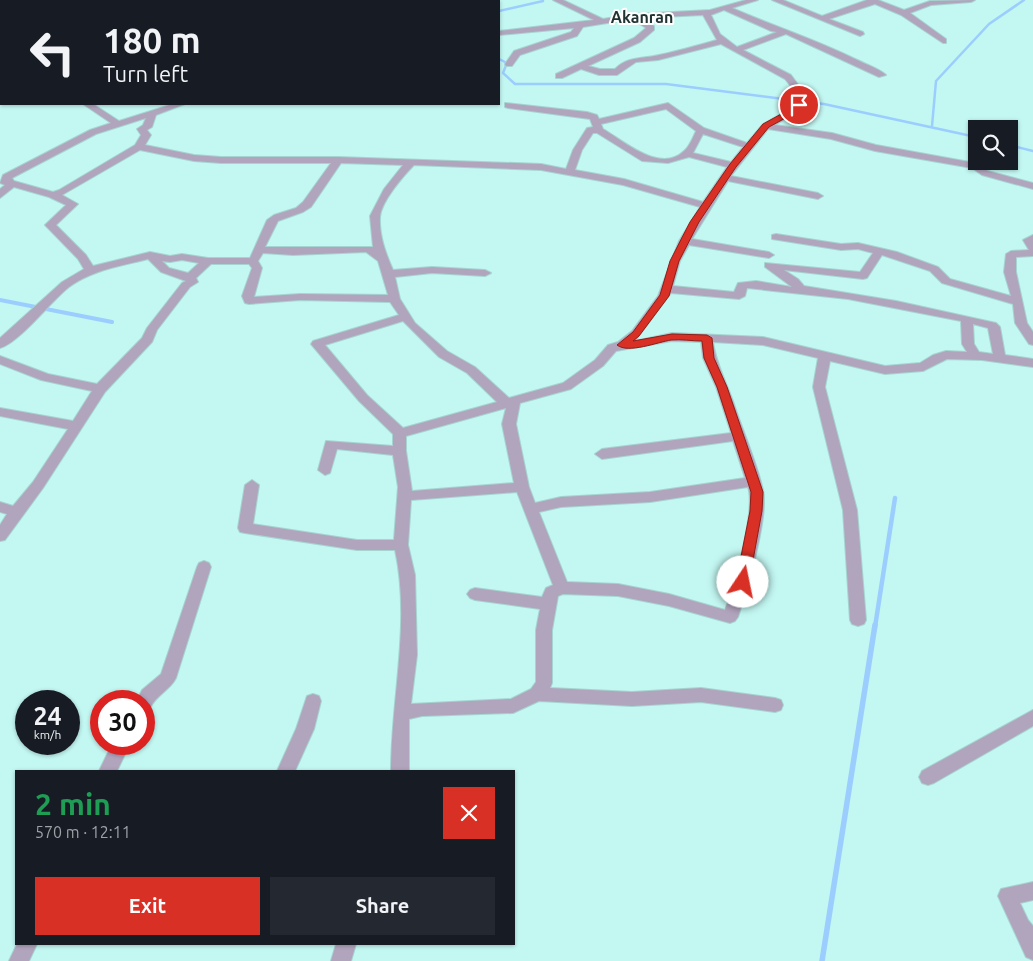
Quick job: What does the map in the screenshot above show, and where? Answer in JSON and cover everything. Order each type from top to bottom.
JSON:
[{"type":"street","points":[[557,0],[604,22]]},
{"type":"street","points":[[500,33],[604,22],[633,16],[710,12],[754,0]]},
{"type":"street","points":[[776,0],[860,34]]},
{"type":"street","points":[[904,13],[930,3],[970,0]]},
{"type":"street","points":[[823,18],[872,1],[904,13],[943,41]]},
{"type":"street","points":[[725,8],[816,43],[882,75]]},
{"type":"street","points":[[622,345],[636,334],[668,289],[675,261],[684,241],[733,166],[766,126],[797,108],[801,94],[800,88],[775,68],[736,50],[722,41],[710,24],[707,15],[710,12]]},
{"type":"street","points":[[559,76],[637,40],[651,28],[633,16]]},
{"type":"street","points":[[509,64],[518,53],[574,34],[580,25]]},
{"type":"street","points":[[736,50],[784,32]]},
{"type":"street","points":[[580,66],[594,72],[618,72],[625,64],[635,60],[658,58],[722,41]]},
{"type":"street","points":[[89,105],[118,124]]},
{"type":"street","points":[[11,184],[6,177],[93,132],[178,105]]},
{"type":"street","points":[[508,105],[594,117],[598,126],[645,159],[653,161],[688,154],[733,166]]},
{"type":"street","points":[[570,172],[574,156],[590,130],[668,106],[701,130],[714,136],[749,146]]},
{"type":"street","points":[[53,195],[63,192],[139,147],[146,135],[142,129],[146,127],[152,114]]},
{"type":"street","points":[[766,126],[832,136],[875,148],[975,166],[984,173],[1033,186]]},
{"type":"street","points":[[688,154],[701,130]]},
{"type":"street","points":[[139,147],[194,158],[221,160],[338,160],[540,167],[624,182],[706,206]]},
{"type":"street","points":[[253,261],[260,250],[272,221],[276,217],[296,213],[305,207],[338,160]]},
{"type":"street","points":[[411,163],[400,173],[389,189],[380,203],[375,216],[378,247],[389,274],[394,299],[411,325],[443,354],[471,370],[511,403]]},
{"type":"street","points":[[726,178],[814,198]]},
{"type":"street","points":[[0,180],[53,195],[73,204],[50,225],[82,257],[90,270]]},
{"type":"street","points":[[0,195],[11,184]]},
{"type":"street","points":[[776,237],[879,251],[926,265],[934,269],[946,281],[1018,302]]},
{"type":"street","points":[[1033,238],[1028,240],[1033,248]]},
{"type":"street","points":[[684,241],[769,255]]},
{"type":"street","points":[[260,250],[293,252],[368,248],[383,260]]},
{"type":"street","points":[[879,251],[862,276],[769,265],[794,281],[800,289],[862,296],[897,306],[967,319],[994,327],[1000,359]]},
{"type":"street","points":[[1033,253],[1011,254],[1012,266],[1010,272],[1021,323],[1033,341]]},
{"type":"street","points":[[0,344],[66,284],[90,270],[150,255],[170,259],[182,257],[208,262],[253,261]]},
{"type":"street","points":[[150,255],[165,270],[190,277]]},
{"type":"street","points":[[253,261],[257,268],[248,296],[250,301],[300,297],[394,299]]},
{"type":"street","points":[[190,277],[208,262]]},
{"type":"street","points":[[389,274],[432,270],[485,273]]},
{"type":"street","points":[[0,536],[16,512],[38,485],[74,426],[100,389],[148,339],[151,330],[186,285],[192,282],[190,277]]},
{"type":"street","points":[[668,289],[683,292],[720,292],[739,296],[742,285],[751,283],[786,290],[814,291]]},
{"type":"street","points":[[400,770],[401,713],[409,655],[408,575],[401,545],[404,496],[399,451],[400,433],[363,398],[317,344],[402,318]]},
{"type":"street","points":[[967,319],[968,344],[975,356]]},
{"type":"street","points":[[400,433],[435,421],[511,403],[567,386],[599,363],[612,348],[672,337],[763,341],[885,370],[923,367],[946,355],[975,356],[1033,363]]},
{"type":"street","points":[[537,694],[544,683],[544,630],[551,592],[562,588],[618,590],[669,600],[730,617],[743,582],[756,511],[757,492],[722,387],[709,358],[707,338]]},
{"type":"street","points":[[825,356],[819,387],[850,510],[858,620]]},
{"type":"street","points":[[0,360],[45,377],[100,389]]},
{"type":"street","points":[[511,403],[510,424],[522,487],[562,588]]},
{"type":"street","points":[[0,412],[74,426]]},
{"type":"street","points":[[602,454],[738,436]]},
{"type":"street","points":[[325,470],[331,444],[399,451]]},
{"type":"street","points":[[532,509],[561,502],[650,497],[754,481]]},
{"type":"street","points":[[252,484],[245,528],[356,545],[401,545]]},
{"type":"street","points":[[404,496],[522,487]]},
{"type":"street","points":[[0,507],[16,512]]},
{"type":"street","points":[[154,690],[168,678],[204,567]]},
{"type":"street","points":[[475,594],[550,604]]},
{"type":"street","points":[[401,713],[422,709],[513,706],[537,694],[632,699],[701,694],[775,705]]},
{"type":"street","points":[[286,770],[305,730],[313,701]]},
{"type":"street","points":[[928,777],[1033,717]]},
{"type":"street","points":[[108,770],[116,755]]},
{"type":"street","points":[[1033,891],[1008,896],[1021,927],[1028,935],[1033,950]]},
{"type":"street","points":[[19,961],[27,945]]},
{"type":"street","points":[[341,961],[346,945]]},
{"type":"waterway","points":[[932,126],[936,81],[989,24],[1024,0]]},
{"type":"waterway","points":[[500,11],[543,1]]},
{"type":"waterway","points":[[500,60],[507,63],[503,73],[515,84],[666,84],[824,104],[968,135]]},
{"type":"waterway","points":[[1018,147],[1033,151]]},
{"type":"waterway","points":[[0,300],[112,322]]},
{"type":"waterway","points":[[875,627],[895,498]]},
{"type":"waterway","points":[[822,961],[875,625]]},
{"type":"district","name":"Akanran","points":[[642,17]]},
{"type":"route","points":[[743,582],[756,511],[757,492],[722,387],[709,358],[707,338],[672,337],[639,344],[622,345],[636,334],[664,296],[668,289],[675,261],[684,241],[733,166],[766,126],[799,105]]}]
